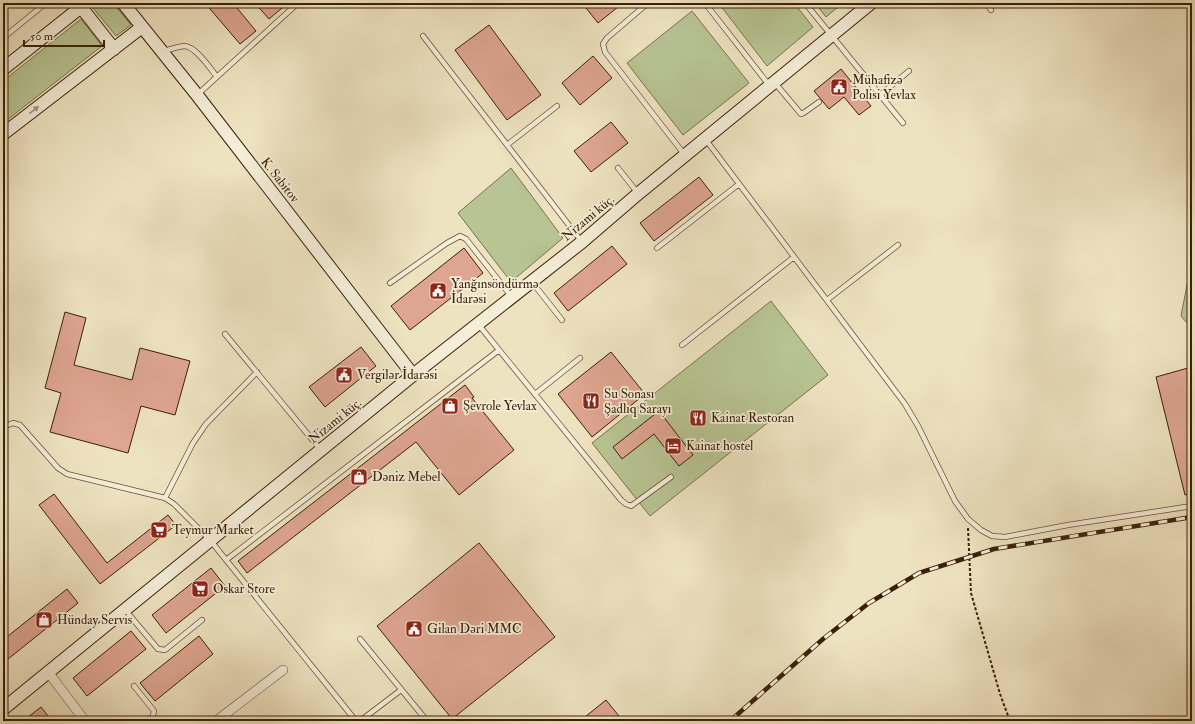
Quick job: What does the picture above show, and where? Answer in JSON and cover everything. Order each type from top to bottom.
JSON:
[{"type":"main road","name":"K. Sabitov","points":[[123,3],[198,95],[413,375]]},
{"type":"main road","name":"Nizami küç.","points":[[3,709],[413,375],[582,242],[685,155],[872,3]]},
{"type":"main road","points":[[3,69],[82,4],[114,49]]},
{"type":"main road","points":[[3,134],[142,27]]},
{"type":"street","points":[[216,721],[283,670]]},
{"type":"street","points":[[48,672],[81,718]]},
{"type":"lane","points":[[3,38],[46,3]]},
{"type":"lane","points":[[198,95],[298,3]]},
{"type":"lane","points":[[648,3],[607,38],[603,44],[605,52],[685,155]]},
{"type":"lane","points":[[705,3],[772,84],[801,114],[819,102]]},
{"type":"lane","points":[[805,3],[903,123]]},
{"type":"lane","points":[[986,3],[991,10]]},
{"type":"lane","points":[[424,36],[582,242]]},
{"type":"lane","points":[[162,52],[183,46],[190,47],[217,77]]},
{"type":"lane","points":[[880,95],[909,71]]},
{"type":"lane","points":[[507,145],[557,106]]},
{"type":"lane","points":[[705,139],[905,404],[918,426],[956,501],[968,519],[981,530],[992,536],[1005,537],[1068,525],[1192,506]]},
{"type":"lane","points":[[618,168],[638,194]]},
{"type":"lane","points":[[657,248],[739,184]]},
{"type":"lane","points":[[390,284],[447,243],[460,236],[466,240],[512,297]]},
{"type":"lane","points":[[827,300],[898,245]]},
{"type":"lane","points":[[682,345],[794,257]]},
{"type":"lane","points":[[532,282],[562,320]]},
{"type":"lane","points":[[478,324],[620,500],[631,506],[671,477]]},
{"type":"lane","points":[[225,334],[321,450]]},
{"type":"lane","points":[[226,560],[499,350]]},
{"type":"lane","points":[[535,394],[580,358]]},
{"type":"lane","points":[[165,498],[193,443],[206,424],[257,372]]},
{"type":"lane","points":[[3,427],[13,423],[20,425],[58,468],[67,474],[165,498],[174,504],[210,540],[356,721]]},
{"type":"lane","points":[[125,609],[158,649],[165,650],[202,620]]},
{"type":"lane","points":[[360,639],[427,721]]},
{"type":"lane","points":[[134,686],[154,711],[153,716],[144,721]]},
{"type":"lane","points":[[360,721],[401,690]]},
{"type":"path","points":[[968,519],[971,593],[1000,694],[1010,721]]},
{"type":"green space","points":[[98,3],[113,3],[131,25],[116,36],[93,8]]},
{"type":"green space","points":[[722,3],[794,3],[813,27],[767,66],[720,5]]},
{"type":"green space","points":[[815,3],[843,3],[826,17]]},
{"type":"green space","points":[[692,11],[749,83],[683,135],[627,63]]},
{"type":"green space","points":[[81,19],[102,46],[3,123],[3,81]]},
{"type":"green space","points":[[511,168],[563,238],[511,282],[458,213]]},
{"type":"green space","points":[[1192,277],[1192,329],[1181,316],[1188,280]]},
{"type":"green space","name":"Kainat Restoran","points":[[771,301],[828,375],[650,516],[592,443]]},
{"type":"building","points":[[205,3],[243,3],[237,8],[256,31],[240,44]]},
{"type":"building","points":[[255,3],[288,3],[269,19]]},
{"type":"building","points":[[582,3],[623,3],[598,23]]},
{"type":"building","points":[[489,25],[541,95],[507,120],[455,50]]},
{"type":"building","points":[[593,56],[612,78],[580,105],[562,83]]},
{"type":"building","points":[[841,69],[871,106],[859,115],[844,97],[829,109],[814,91]]},
{"type":"building","points":[[611,122],[628,143],[591,172],[574,151]]},
{"type":"building","points":[[699,177],[713,195],[654,241],[640,223]]},
{"type":"building","points":[[612,246],[627,264],[568,311],[554,293]]},
{"type":"building","points":[[464,248],[483,273],[410,330],[391,306]]},
{"type":"building","points":[[65,312],[86,318],[74,365],[132,380],[140,348],[190,361],[175,415],[141,406],[128,453],[50,432],[61,393],[45,388]]},
{"type":"building","points":[[361,347],[376,366],[325,407],[309,387]]},
{"type":"building","points":[[611,352],[645,394],[592,437],[558,394]]},
{"type":"building","points":[[1188,368],[1192,384],[1192,493],[1185,495],[1156,377]]},
{"type":"building","points":[[465,385],[474,397],[472,398],[514,450],[459,495],[416,442],[247,573],[238,561]]},
{"type":"building","points":[[659,411],[693,455],[679,466],[654,434],[622,459],[613,447]]},
{"type":"building","points":[[54,494],[107,563],[168,515],[176,525],[100,584],[39,505]]},
{"type":"building","points":[[479,543],[555,637],[452,719],[377,626]]},
{"type":"building","points":[[211,568],[225,586],[166,633],[152,615]]},
{"type":"building","points":[[67,589],[78,603],[3,663],[3,640]]},
{"type":"building","points":[[131,631],[146,649],[87,696],[73,678]]},
{"type":"building","points":[[199,636],[213,654],[155,701],[140,683]]},
{"type":"building","points":[[606,700],[623,721],[580,721]]},
{"type":"building","points":[[41,707],[52,721],[23,721]]},
{"type":"railway","points":[[730,721],[823,639],[869,603],[919,573],[994,549],[1192,517]]},
{"type":"place","name":"Mühafizə Polisi Yevlax","points":[[839,87]]},
{"type":"place","name":"Yanğınsöndürmə İdarəsi","points":[[438,291]]},
{"type":"place","name":"Vergilər İdarəsi","points":[[344,375]]},
{"type":"place","name":"Su Sonası Şadlıq Sarayı","points":[[591,401]]},
{"type":"place","name":"Şevrole Yevlax","points":[[450,406]]},
{"type":"place","name":"Kainat Restoran","points":[[698,418]]},
{"type":"place","name":"Kainat hostel","points":[[673,446]]},
{"type":"place","name":"Dəniz Mebel","points":[[359,477]]},
{"type":"place","name":"Teymur Market","points":[[159,530]]},
{"type":"place","name":"Oskar Store","points":[[200,589]]},
{"type":"place","name":"Hünday Servis","points":[[44,620]]},
{"type":"place","name":"Gilan Dəri MMC","points":[[414,629]]}]
